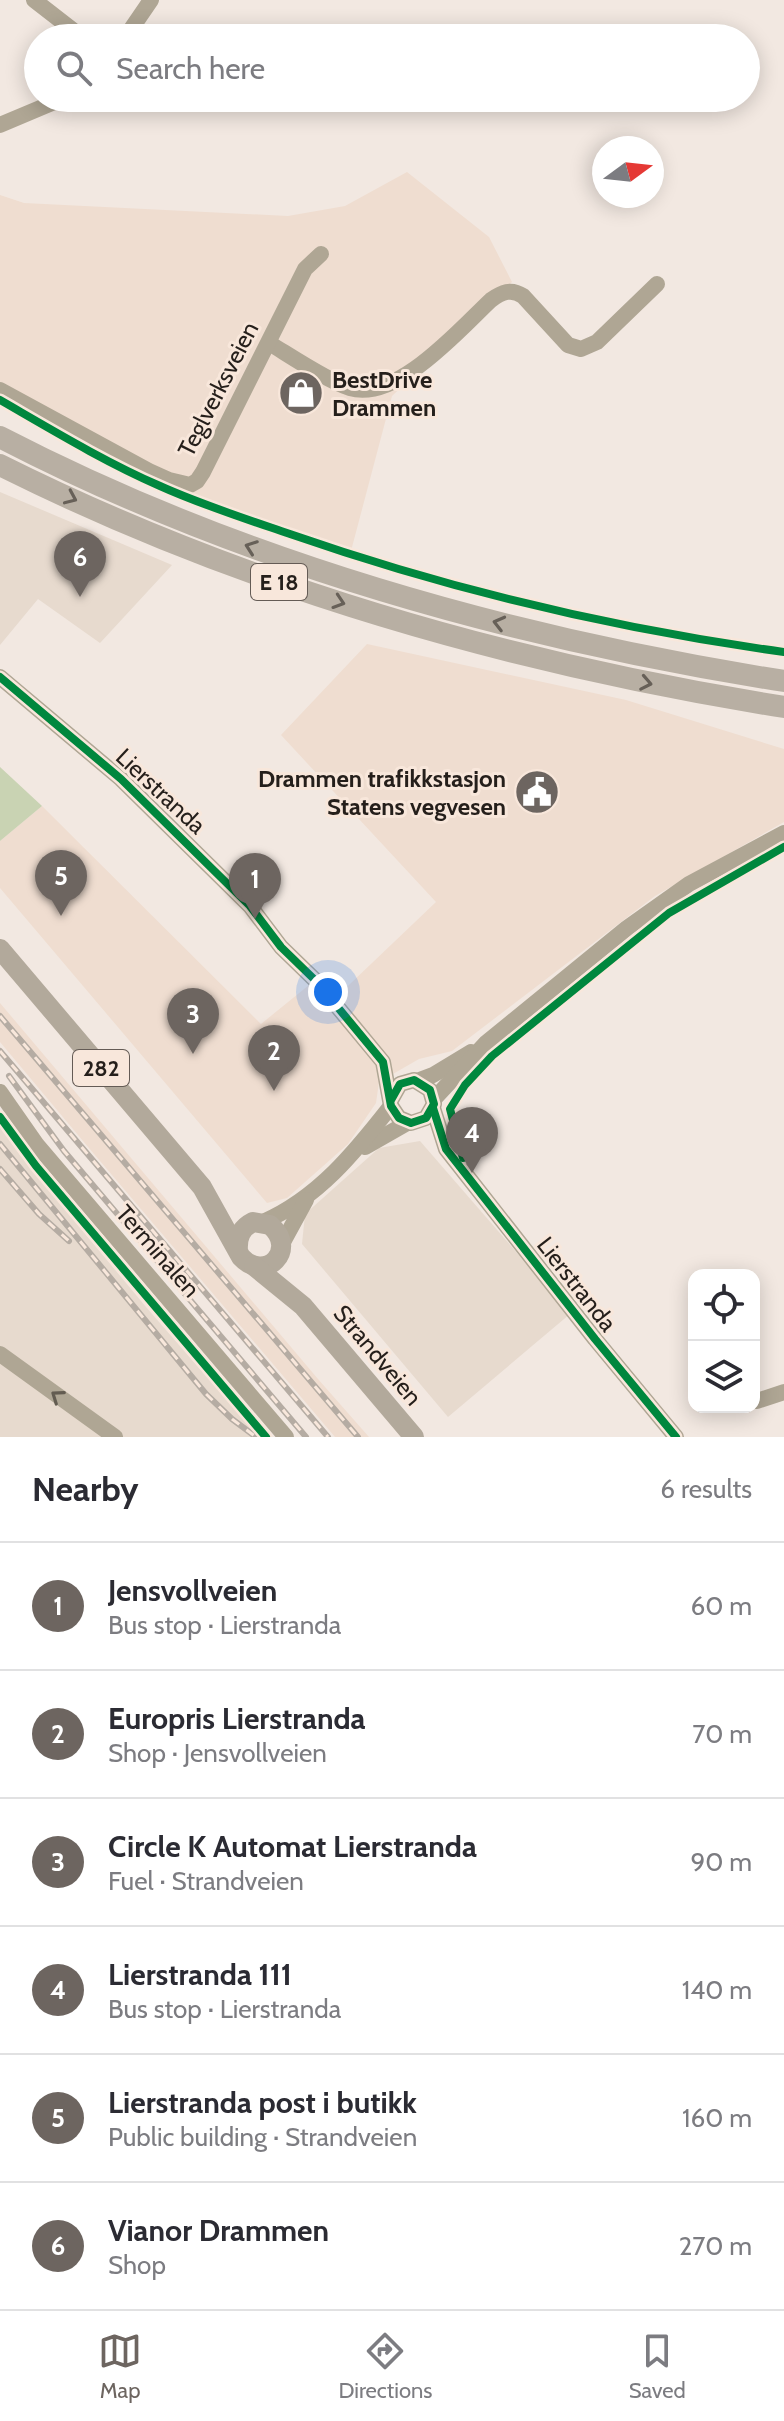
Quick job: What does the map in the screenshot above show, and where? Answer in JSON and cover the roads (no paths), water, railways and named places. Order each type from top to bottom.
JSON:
[{"type":"highway","name":"E 18","points":[[0,437],[161,512],[268,554],[343,579],[523,629],[640,655],[784,681]]},
{"type":"highway","name":"E 18","points":[[0,465],[201,553],[375,613],[570,667],[690,692],[784,707]]},
{"type":"main road","name":"282","points":[[0,949],[202,1187],[238,1251],[246,1262],[254,1266]]},
{"type":"main road","name":"282","points":[[202,1187],[258,1222],[275,1229],[281,1248]]},
{"type":"main road","points":[[238,1251],[237,1243],[242,1231],[258,1222]]},
{"type":"main road","points":[[254,1266],[270,1264],[281,1248]]},
{"type":"main road","name":"Strandveien","points":[[281,1248],[303,1306]]},
{"type":"main road","name":"Strandveien","points":[[254,1266],[303,1306],[414,1437]]},
{"type":"street","points":[[34,0],[65,24]]},
{"type":"street","points":[[135,24],[151,0]]},
{"type":"street","points":[[0,125],[31,112]]},
{"type":"street","name":"Teglverksveien","points":[[0,390],[149,471],[190,485],[203,472],[305,269],[321,254]]},
{"type":"street","points":[[269,343],[349,388],[378,388],[408,373],[504,292],[523,296],[568,345],[581,349],[597,342],[657,284]]},
{"type":"street","name":"Lierstranda","points":[[0,677],[102,762],[198,853],[258,916],[281,947],[321,987],[384,1063],[414,1080]]},
{"type":"street","points":[[258,1222],[309,1196],[353,1154],[391,1103],[395,1089],[433,1075],[486,1043],[668,898],[784,833]]},
{"type":"street","points":[[353,1154],[426,1118],[433,1104],[486,1043]]},
{"type":"street","name":"Lierstranda","points":[[384,1063],[391,1103]]},
{"type":"street","points":[[414,1080],[427,1086],[433,1104]]},
{"type":"street","name":"Terminalen","points":[[0,1092],[37,1145],[286,1437]]},
{"type":"street","points":[[391,1103],[395,1115],[411,1123]]},
{"type":"street","name":"Lierstranda","points":[[433,1104],[446,1148]]},
{"type":"street","name":"Lierstranda","points":[[411,1123],[446,1148],[676,1437]]},
{"type":"street","points":[[281,1248],[309,1196]]},
{"type":"street","points":[[0,1354],[115,1437]]},
{"type":"street","points":[[760,1400],[784,1392]]},
{"type":"railway","points":[[0,1016],[358,1437]]},
{"type":"railway","points":[[0,1051],[328,1437]]},
{"type":"railway","points":[[9,1076],[64,1151],[306,1437]]},
{"type":"railway","points":[[0,1144],[206,1394],[256,1437]]},
{"type":"railway","points":[[0,1169],[39,1214],[69,1241]]},
{"type":"place","name":"BestDrive Drammen","points":[[301,393]]},
{"type":"place","name":"Vianor Drammen","points":[[80,597]]},
{"type":"place","name":"Drammen trafikkstasjon Statens vegvesen","points":[[537,792]]},
{"type":"place","name":"Lierstranda post i butikk","points":[[61,916]]},
{"type":"place","name":"Jensvollveien","points":[[255,919]]},
{"type":"place","name":"Circle K Automat Lierstranda","points":[[193,1054]]},
{"type":"place","name":"Europris Lierstranda","points":[[274,1091]]},
{"type":"place","name":"Lierstranda 111","points":[[472,1173]]}]
